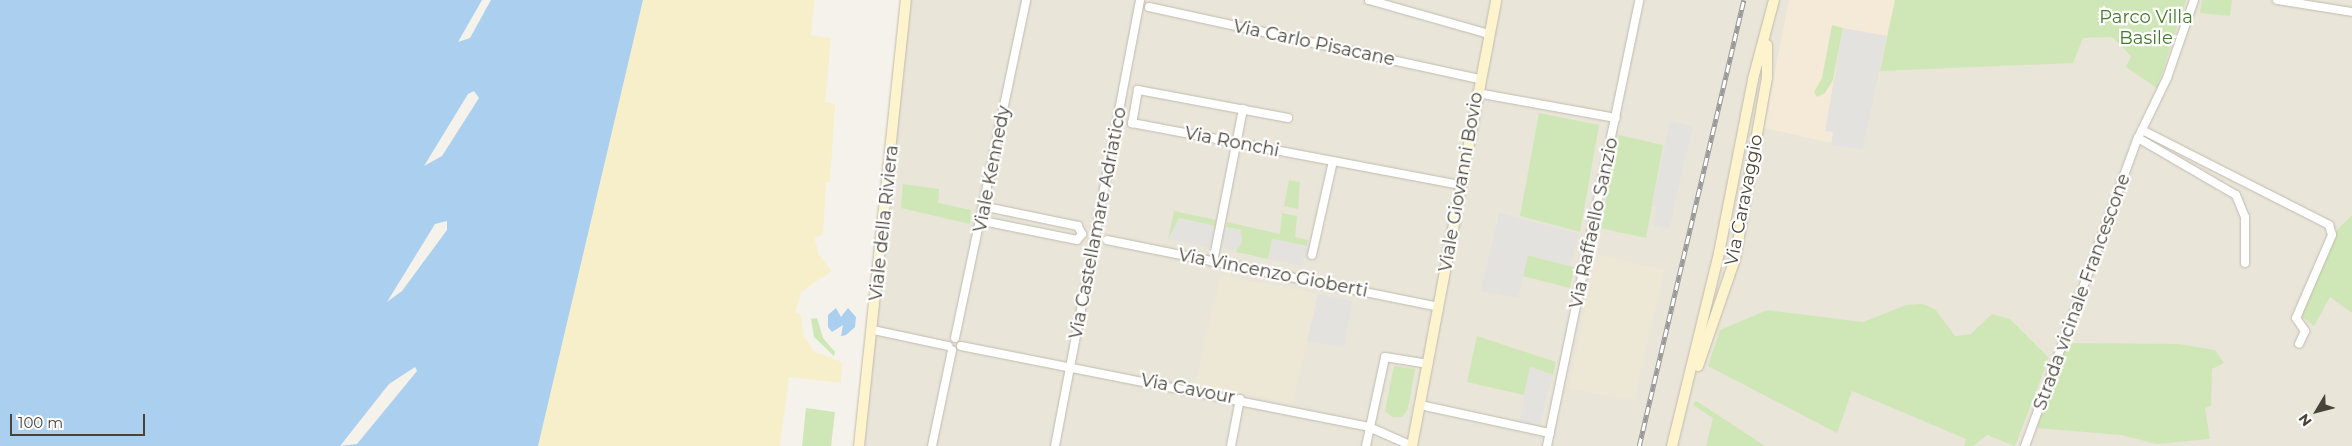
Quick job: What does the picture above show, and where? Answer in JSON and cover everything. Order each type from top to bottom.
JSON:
[{"type":"street","name":"Viale della Riviera","points":[[859,446],[873,330],[906,0]]},
{"type":"street","name":"Viale Kennedy","points":[[956,338],[986,207],[1026,0]]},
{"type":"street","name":"Via Castellamare Adriatico","points":[[1055,446],[1140,0]]},
{"type":"street","points":[[1369,0],[1489,34]]},
{"type":"street","name":"Viale Giovanni Bovio","points":[[1412,446],[1459,185],[1496,0]]},
{"type":"street","name":"Via Raffaello Sanzio","points":[[1548,446],[1639,0]]},
{"type":"street","name":"Via Caravaggio","points":[[1672,446],[1753,79],[1767,36],[1774,0]]},
{"type":"street","name":"Strada vicinale Francescone","points":[[2025,446],[2138,138],[2167,78],[2194,0]]},
{"type":"street","points":[[2277,0],[2352,12]]},
{"type":"street","name":"Via Carlo Pisacane","points":[[1149,7],[1480,79]]},
{"type":"street","name":"Via Caravaggio","points":[[1680,415],[1735,259],[1767,77],[1767,36]]},
{"type":"street","name":"Via Ronchi","points":[[1243,109],[1138,90],[1132,123],[1459,185]]},
{"type":"street","points":[[1477,93],[1616,118]]},
{"type":"street","points":[[1213,262],[1243,109],[1288,118]]},
{"type":"street","points":[[2142,130],[2329,226],[2332,236],[2296,318],[2305,331],[2299,344]]},
{"type":"street","points":[[2138,138],[2236,195],[2245,217],[2245,263]]},
{"type":"street","points":[[1312,255],[1332,161]]},
{"type":"street","points":[[983,221],[1077,240],[1082,234],[1078,226],[986,207]]},
{"type":"street","name":"Via Vincenzo Gioberti","points":[[1107,240],[1438,307]]},
{"type":"street","points":[[873,330],[950,348],[961,346],[956,338],[950,348],[932,446]]},
{"type":"street","name":"Via Cavour","points":[[961,346],[1240,399],[1370,427],[1412,446]]},
{"type":"street","points":[[1366,446],[1385,357],[1428,364]]},
{"type":"street","points":[[1231,446],[1240,399]]},
{"type":"street","points":[[1420,405],[1550,433]]},
{"type":"shaded area","points":[[910,0],[2352,0],[2352,446],[864,446]]},
{"type":"shaded area","points":[[1789,0],[1895,0],[1863,150],[1764,128]]},
{"type":"shaded area","points":[[1843,28],[1887,36],[1863,150],[1831,145],[1833,132],[1825,131]]},
{"type":"shaded area","points":[[1670,121],[1693,127],[1669,229],[1653,225],[1657,207],[1652,206]]},
{"type":"shaded area","points":[[1499,213],[1579,234],[1570,266],[1528,255],[1518,298],[1481,291]]},
{"type":"shaded area","points":[[1179,218],[1215,226],[1210,248],[1170,239]]},
{"type":"shaded area","points":[[1231,228],[1241,235],[1242,239],[1235,249],[1231,250],[1221,243],[1220,239],[1227,229]]},
{"type":"shaded area","points":[[1272,239],[1306,246],[1312,241],[1308,258],[1304,257],[1302,266],[1268,259]]},
{"type":"shaded area","points":[[1596,254],[1664,270],[1634,400],[1569,389]]},
{"type":"shaded area","points":[[1221,275],[1318,294],[1293,403],[1195,384]]},
{"type":"shaded area","points":[[1318,294],[1352,301],[1344,347],[1307,341]]},
{"type":"shaded area","points":[[1530,367],[1553,375],[1539,426],[1519,423]]},
{"type":"green space","name":"Parco Villa Basile","points":[[1895,0],[2186,0],[2157,88],[2126,67],[2131,56],[2112,37],[2083,38],[2073,63],[1880,71]]},
{"type":"green space","points":[[2202,0],[2232,0],[2230,16],[2200,13]]},
{"type":"green space","points":[[1832,25],[1843,28],[1833,80],[1825,93],[1817,97],[1814,92],[1822,78]]},
{"type":"green space","points":[[1539,113],[1599,125],[1580,232],[1520,216]]},
{"type":"green space","points":[[1619,135],[1663,145],[1646,238],[1600,228]]},
{"type":"green space","points":[[1289,180],[1300,182],[1298,209],[1284,206]]},
{"type":"green space","points":[[903,184],[939,189],[938,203],[971,210],[970,224],[901,208]]},
{"type":"green space","points":[[1174,211],[1216,220],[1215,226],[1179,218],[1168,240]]},
{"type":"green space","points":[[1282,213],[1297,216],[1295,237],[1308,240],[1307,246],[1273,239],[1268,259],[1236,252],[1241,230],[1226,227],[1227,222],[1280,234]]},
{"type":"green space","points":[[2352,215],[2352,313],[2330,297],[2314,326],[2298,314],[2332,235]]},
{"type":"green space","points":[[1527,255],[1574,267],[1570,288],[1523,276]]},
{"type":"green space","points":[[1922,304],[1935,309],[1955,336],[1971,334],[1992,314],[2010,319],[2049,358],[2015,446],[1987,435],[1973,446],[1964,446],[1966,439],[1852,391],[1837,433],[1708,366],[1720,330],[1767,310],[1863,322],[1906,305]]},
{"type":"green space","points":[[817,318],[823,338],[835,352],[834,356],[814,337],[811,319]]},
{"type":"green space","points":[[1477,336],[1556,362],[1553,375],[1530,367],[1524,395],[1467,382]]},
{"type":"green space","points":[[2064,343],[2179,344],[2215,350],[2224,363],[2212,369],[2211,406],[2205,408],[2210,439],[2157,444],[2121,435],[2037,428]]},
{"type":"green space","points":[[1394,366],[1415,369],[1408,409],[1402,417],[1392,417],[1385,411]]},
{"type":"green space","points":[[1695,401],[1765,446],[1706,446],[1713,418],[1693,405]]},
{"type":"green space","points":[[806,408],[835,412],[831,446],[802,446]]},
{"type":"sand","points":[[643,0],[815,0],[811,35],[831,38],[825,102],[835,104],[830,182],[826,182],[823,235],[814,237],[819,255],[832,271],[801,292],[795,313],[801,314],[803,334],[813,351],[842,362],[841,383],[789,377],[780,446],[538,446]]},
{"type":"water","points":[[0,0],[643,0],[538,446],[0,446]]},
{"type":"water","points":[[836,308],[841,317],[848,308],[856,317],[855,327],[846,335],[841,336],[843,325],[832,332],[828,327],[828,315]]},
{"type":"pier","points":[[482,0],[491,0],[470,38],[458,42]]},
{"type":"pier","points":[[474,91],[479,98],[442,156],[424,166],[468,94]]},
{"type":"pier","points":[[447,221],[447,230],[402,291],[387,302],[435,224]]},
{"type":"pier","points":[[415,367],[417,371],[357,444],[340,446],[389,384]]},
{"type":"railway","points":[[1639,446],[1744,0]]}]
